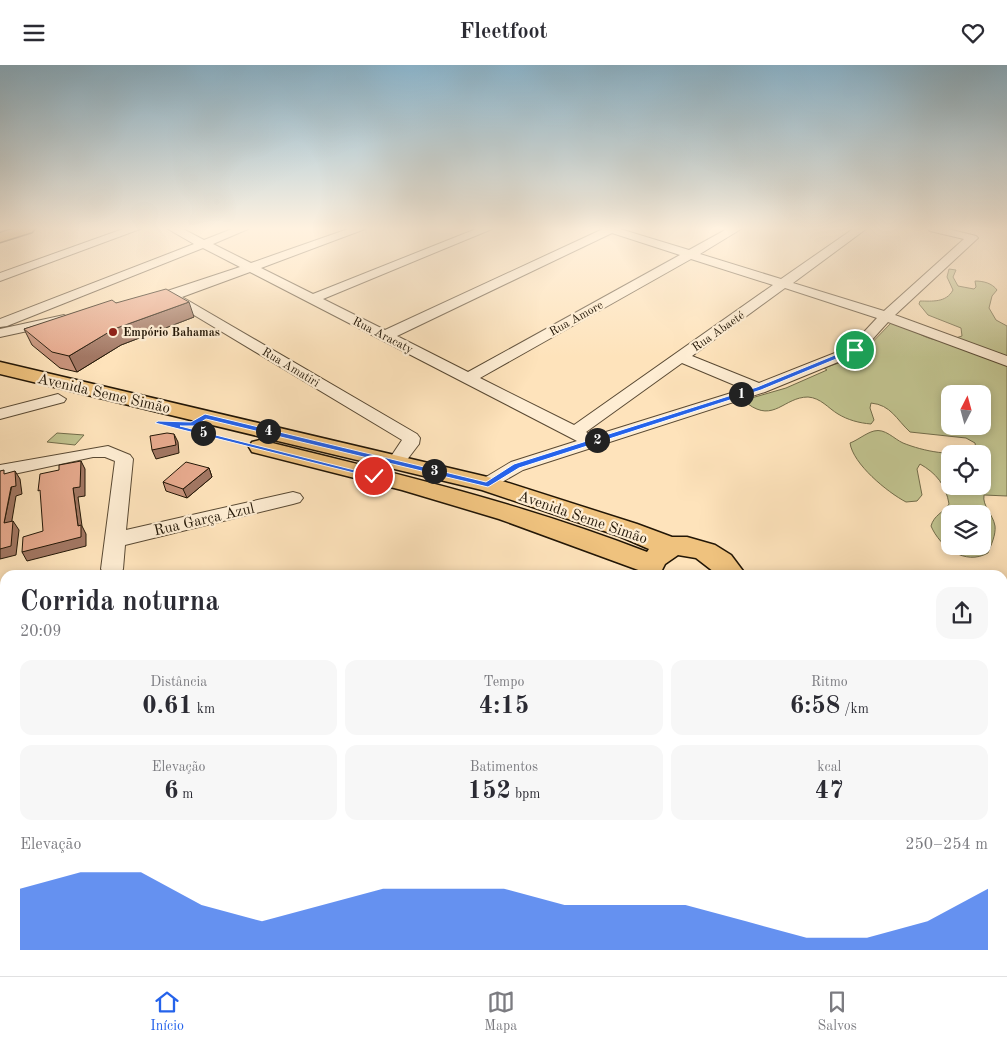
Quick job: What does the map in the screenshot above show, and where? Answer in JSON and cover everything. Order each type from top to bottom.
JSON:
[{"type":"main road","name":"Avenida Seme Simão","points":[[0,368],[397,461],[488,485],[628,530],[658,562]]},
{"type":"main road","name":"Avenida Seme Simão","points":[[0,385],[445,494],[658,562]]},
{"type":"main road","points":[[158,423],[193,424],[205,417]]},
{"type":"main road","points":[[658,562],[690,547],[702,550],[720,560],[728,570]]},
{"type":"street","points":[[0,277],[15,272]]},
{"type":"street","points":[[0,324],[131,272]]},
{"type":"street","points":[[142,303],[172,296],[239,272]]},
{"type":"street","name":"Rua Aracaty","points":[[256,272],[583,437]]},
{"type":"street","points":[[312,299],[380,272]]},
{"type":"street","points":[[385,336],[521,272]]},
{"type":"street","name":"Rua Amore","points":[[469,378],[659,272]]},
{"type":"street","points":[[745,272],[886,316],[931,335],[1007,373]]},
{"type":"street","name":"Rua Abaeté","points":[[583,437],[681,357],[802,272]]},
{"type":"street","points":[[488,485],[517,466],[583,437],[759,389],[855,350],[886,316],[935,272]]},
{"type":"street","name":"Rua Amatiri","points":[[172,296],[410,438],[410,444],[397,461]]},
{"type":"street","points":[[0,333],[76,317]]},
{"type":"street","points":[[931,335],[968,346],[1007,361]]},
{"type":"street","points":[[681,357],[759,389]]},
{"type":"street","points":[[0,413],[58,399]]},
{"type":"street","points":[[0,471],[93,452],[108,451],[124,459],[112,569]]},
{"type":"street","name":"Rua Garça Azul","points":[[115,540],[293,498]]},
{"type":"green space","points":[[948,272],[955,272],[953,277],[958,286],[974,289],[976,287],[975,281],[990,284],[997,290],[992,296],[989,308],[996,320],[1007,326],[1007,496],[984,495],[991,495],[991,445],[975,445],[966,438],[910,432],[893,413],[878,404],[871,403],[870,408],[874,420],[871,424],[846,418],[834,412],[821,401],[808,397],[800,398],[779,408],[765,411],[748,404],[748,399],[786,388],[827,370],[824,368],[859,356],[891,323],[931,339],[940,340],[962,336],[961,328],[928,315],[919,304],[920,301],[943,299],[953,290],[947,277]]},
{"type":"green space","points":[[878,430],[886,432],[911,446],[941,452],[941,482],[931,471],[920,464],[917,469],[922,495],[917,501],[906,502],[872,477],[857,460],[850,443]]},
{"type":"green space","points":[[57,433],[84,435],[75,445],[47,442]]},
{"type":"green space","points":[[947,495],[984,495],[986,505],[948,505]]},
{"type":"green space","points":[[941,513],[941,542],[931,526]]},
{"type":"green space","points":[[991,516],[995,526],[991,545]]},
{"type":"green space","points":[[960,555],[982,555],[971,557]]},
{"type":"building","points":[[166,289],[189,302],[114,329],[69,356],[52,352],[24,329],[112,300],[116,303]]},
{"type":"building","points":[[167,433],[174,434],[176,445],[152,450],[150,436]]},
{"type":"building","points":[[81,461],[80,487],[73,488],[78,526],[81,525],[81,537],[22,552],[23,537],[43,531],[40,490],[38,491],[40,474],[59,470],[59,465]]},
{"type":"building","points":[[186,462],[209,468],[183,489],[163,482]]},
{"type":"building","points":[[4,470],[4,474],[15,471],[16,486],[11,487],[4,523],[13,521],[11,546],[0,549],[0,471]]},
{"type":"place","name":"Empório Bahamas","points":[[113,332]]},
{"type":"route","points":[[374,476],[234,440],[158,423],[193,424],[205,417],[397,461],[488,485],[517,466],[759,389],[855,350]]}]
